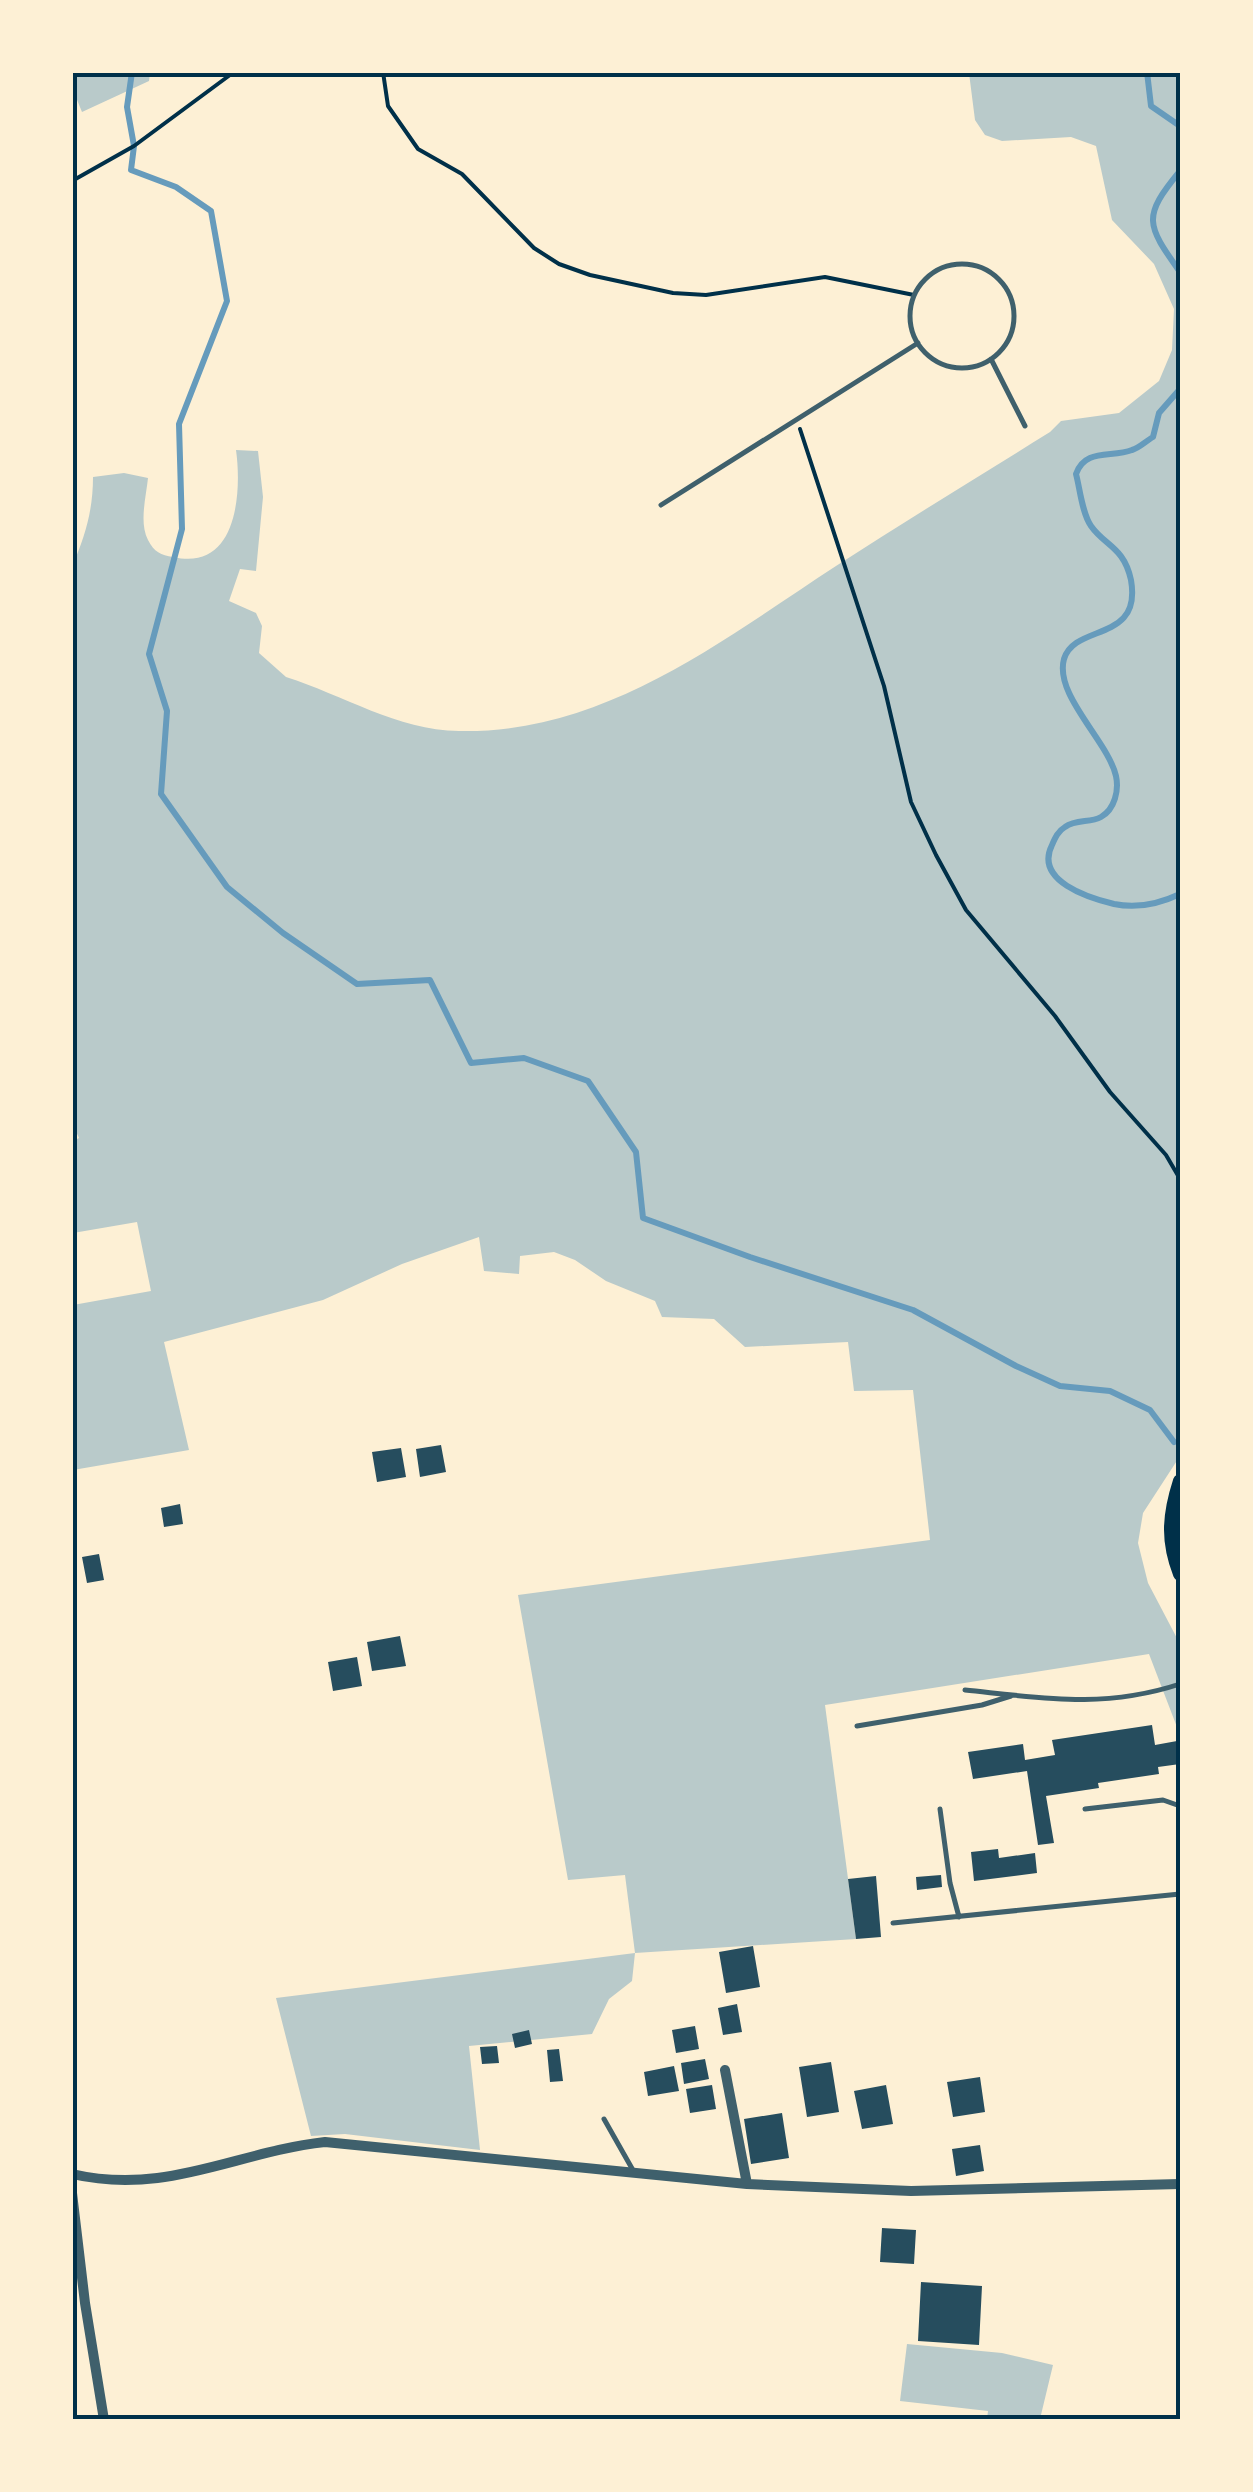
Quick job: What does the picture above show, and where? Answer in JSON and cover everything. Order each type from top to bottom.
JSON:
[{"type":"main road","points":[[1180,1481],[1169,1533],[1180,1574]]},
{"type":"street","points":[[725,2070],[747,2184]]},
{"type":"street","points":[[72,2174],[130,2182],[215,2168],[297,2145],[324,2142],[747,2184],[912,2191],[1180,2184]]},
{"type":"street","points":[[72,2193],[104,2420]]},
{"type":"lane","points":[[952,265],[977,266],[998,279],[1012,300],[1014,325],[1004,348],[991,359],[972,367],[947,366],[918,343],[910,320],[914,295],[930,276],[952,265]]},
{"type":"lane","points":[[661,505],[918,343]]},
{"type":"lane","points":[[991,359],[1025,426]]},
{"type":"lane","points":[[965,1690],[1056,1701],[1105,1700],[1144,1696],[1180,1684]]},
{"type":"lane","points":[[856,1726],[982,1706],[1015,1695]]},
{"type":"lane","points":[[1086,1809],[1163,1800],[1180,1806]]},
{"type":"lane","points":[[940,1809],[959,1917]]},
{"type":"lane","points":[[893,1924],[1180,1894]]},
{"type":"lane","points":[[604,2119],[635,2175]]},
{"type":"path","points":[[72,180],[134,146],[234,72]]},
{"type":"path","points":[[384,72],[388,106],[418,149],[462,174],[534,248],[558,264],[590,275],[706,295],[825,277],[914,295]]},
{"type":"path","points":[[796,420],[884,686],[911,802],[936,855],[966,910],[1180,1178]]},
{"type":"shaded area","points":[[72,73],[150,73],[149,81],[82,112],[73,90]]},
{"type":"shaded area","points":[[969,73],[1180,73],[1180,1456],[1143,1513],[1138,1543],[1148,1583],[1180,1644],[1180,1735],[1149,1654],[825,1705],[856,1939],[635,1953],[625,1875],[568,1880],[518,1595],[930,1540],[913,1390],[854,1391],[848,1342],[745,1347],[714,1319],[662,1317],[655,1301],[606,1281],[575,1260],[554,1252],[520,1256],[519,1274],[484,1271],[479,1237],[402,1264],[323,1300],[164,1342],[189,1450],[73,1470],[73,1305],[151,1291],[137,1222],[73,1233],[73,1141],[79,1138],[72,1123],[72,567],[87,523],[93,477],[124,473],[148,478],[144,518],[150,544],[165,555],[194,558],[211,553],[231,525],[238,487],[236,450],[258,451],[263,497],[256,571],[240,569],[229,601],[256,613],[262,626],[259,653],[286,677],[414,725],[459,731],[512,728],[563,717],[612,700],[704,652],[1050,432],[1061,421],[1119,413],[1159,381],[1172,350],[1174,309],[1154,264],[1112,220],[1096,146],[1071,137],[1002,141],[985,135],[975,120]]},
{"type":"shaded area","points":[[635,1953],[632,1981],[609,1999],[592,2034],[469,2046],[480,2150],[345,2134],[311,2136],[276,1998]]},
{"type":"shaded area","points":[[907,2344],[1002,2353],[1053,2365],[1040,2419],[987,2419],[988,2411],[900,2401]]},
{"type":"building","points":[[441,1445],[446,1472],[420,1477],[416,1449]]},
{"type":"building","points":[[401,1448],[406,1477],[377,1482],[372,1452]]},
{"type":"building","points":[[180,1504],[183,1524],[164,1527],[161,1508]]},
{"type":"building","points":[[99,1554],[104,1580],[87,1583],[82,1557]]},
{"type":"building","points":[[400,1636],[406,1666],[372,1671],[367,1642]]},
{"type":"building","points":[[357,1657],[362,1686],[333,1691],[328,1662]]},
{"type":"building","points":[[1152,1725],[1155,1745],[1177,1741],[1176,1726],[1180,1735],[1180,1764],[1158,1767],[1159,1774],[1046,1796],[1054,1843],[1038,1845],[1027,1771],[973,1779],[968,1752],[1023,1744],[1025,1760],[1055,1755],[1052,1740]]},
{"type":"building","points":[[998,1849],[999,1858],[1035,1853],[1037,1873],[974,1881],[971,1852]]},
{"type":"building","points":[[941,1875],[942,1887],[917,1890],[916,1877]]},
{"type":"building","points":[[876,1876],[881,1937],[856,1939],[848,1879]]},
{"type":"building","points":[[753,1946],[760,1987],[726,1993],[719,1952]]},
{"type":"building","points":[[737,2004],[742,2032],[723,2035],[718,2008]]},
{"type":"building","points":[[695,2026],[699,2049],[676,2053],[672,2030]]},
{"type":"building","points":[[529,2030],[532,2044],[515,2048],[512,2034]]},
{"type":"building","points":[[497,2046],[499,2063],[482,2064],[480,2047]]},
{"type":"building","points":[[559,2049],[563,2081],[550,2082],[547,2050]]},
{"type":"building","points":[[705,2059],[709,2079],[684,2084],[681,2063]]},
{"type":"building","points":[[831,2062],[839,2112],[807,2117],[799,2067]]},
{"type":"building","points":[[674,2066],[679,2091],[648,2096],[644,2072]]},
{"type":"building","points":[[980,2077],[985,2112],[953,2117],[947,2082]]},
{"type":"building","points":[[712,2085],[716,2109],[690,2113],[686,2089]]},
{"type":"building","points":[[886,2085],[893,2124],[862,2129],[854,2091]]},
{"type":"building","points":[[782,2113],[789,2158],[751,2164],[744,2119]]},
{"type":"building","points":[[980,2145],[984,2171],[956,2176],[952,2149]]},
{"type":"building","points":[[882,2228],[916,2230],[914,2264],[880,2262]]},
{"type":"building","points":[[921,2282],[982,2286],[979,2345],[918,2341]]},
{"type":"waterway","points":[[132,72],[127,107],[134,146],[131,170],[176,187],[211,211],[227,301],[179,424],[182,529],[149,654],[167,711],[161,794],[227,887],[283,933],[357,984],[430,980],[471,1063],[524,1058],[588,1081],[636,1152],[643,1218],[913,1310],[1060,1386],[1110,1391],[1150,1410],[1174,1442]]},
{"type":"waterway","points":[[1147,72],[1151,106],[1180,126]]},
{"type":"waterway","points":[[1180,171],[1159,199],[1153,221],[1160,242],[1180,272]]},
{"type":"waterway","points":[[1180,389],[1159,413],[1153,437],[1132,450],[1092,457],[1076,474],[1088,521],[1124,560],[1132,600],[1127,614],[1118,623],[1081,640],[1064,659],[1067,688],[1111,762],[1117,787],[1106,814],[1063,829],[1048,858],[1057,878],[1067,886],[1103,901],[1140,906],[1180,894]]}]
